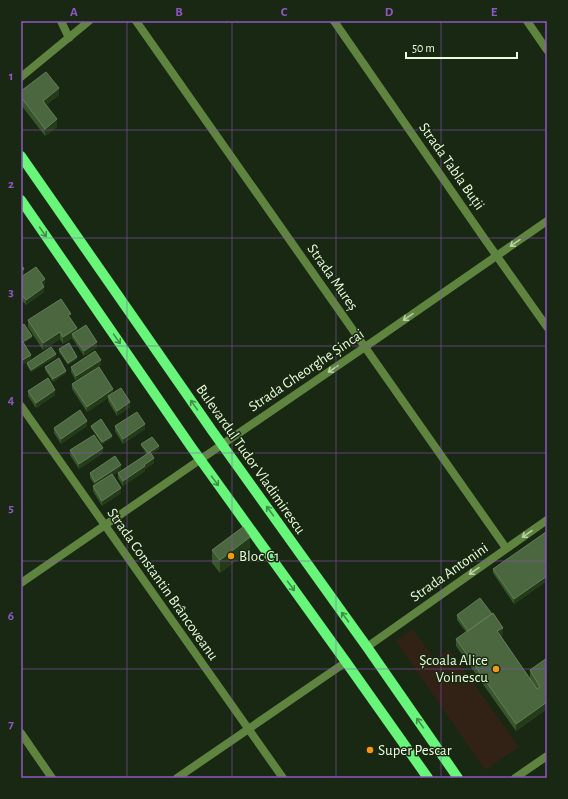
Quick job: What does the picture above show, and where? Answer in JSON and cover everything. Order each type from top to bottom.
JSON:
[{"type":"main road","name":"Bulevardul Tudor Vladimirescu","points":[[21,156],[458,778]]},
{"type":"main road","points":[[21,200],[192,448],[428,778]]},
{"type":"street","points":[[61,21],[69,38]]},
{"type":"street","points":[[21,77],[89,21]]},
{"type":"street","name":"Strada Mureș","points":[[136,21],[506,548]]},
{"type":"street","name":"Strada Tabla Buții","points":[[334,21],[496,256],[547,327]]},
{"type":"street","points":[[527,21],[547,50]]},
{"type":"street","name":"Strada Gheorghe Șincai","points":[[21,583],[547,221]]},
{"type":"street","name":"Strada Constantin Brâncoveanu","points":[[21,406],[282,778]]},
{"type":"street","name":"Strada Antonini","points":[[367,647],[547,520]]},
{"type":"street","points":[[177,778],[346,662]]},
{"type":"street","points":[[21,733],[52,778]]},
{"type":"street","points":[[515,778],[547,756]]},
{"type":"shaded area","points":[[413,629],[434,659],[449,649],[519,747],[485,770],[396,641]]},
{"type":"building","points":[[46,72],[59,88],[43,101],[57,119],[45,129],[21,97],[21,91]]},
{"type":"building","points":[[21,264],[24,269],[21,271]]},
{"type":"building","points":[[36,267],[45,279],[41,282],[44,287],[26,300],[21,294],[21,277]]},
{"type":"building","points":[[61,299],[71,314],[68,315],[77,328],[63,337],[60,332],[43,343],[28,320]]},
{"type":"building","points":[[24,324],[32,336],[21,343],[21,326]]},
{"type":"building","points":[[86,325],[97,342],[84,351],[72,334]]},
{"type":"building","points":[[23,342],[31,355],[21,361],[21,344]]},
{"type":"building","points":[[69,343],[77,357],[68,363],[59,349]]},
{"type":"building","points":[[51,347],[56,354],[31,370],[27,363]]},
{"type":"building","points":[[95,351],[101,360],[76,376],[71,367]]},
{"type":"building","points":[[59,358],[66,371],[53,379],[45,367]]},
{"type":"building","points":[[99,367],[113,389],[87,407],[72,384]]},
{"type":"building","points":[[48,378],[55,390],[36,403],[28,391]]},
{"type":"building","points":[[121,388],[130,402],[117,411],[108,396]]},
{"type":"building","points":[[80,410],[87,421],[61,439],[54,428]]},
{"type":"building","points":[[137,412],[145,424],[123,439],[115,426]]},
{"type":"building","points":[[101,419],[112,436],[102,442],[91,426]]},
{"type":"building","points":[[94,435],[103,448],[79,464],[70,450]]},
{"type":"building","points":[[152,437],[159,446],[148,453],[141,444]]},
{"type":"building","points":[[150,452],[154,458],[123,481],[118,473]]},
{"type":"building","points":[[115,456],[121,465],[95,482],[90,473]]},
{"type":"building","points":[[112,474],[121,488],[102,501],[93,486]]},
{"type":"building","points":[[243,527],[250,537],[220,560],[212,550]]},
{"type":"building","points":[[546,532],[547,576],[514,599],[493,569]]},
{"type":"building","points":[[480,598],[492,614],[468,631],[457,615]]},
{"type":"building","name":"Școala Alice Voinescu","points":[[493,613],[503,628],[497,631],[537,689],[540,687],[530,670],[547,658],[547,702],[516,724],[456,639]]},
{"type":"place","name":"Bloc C1","points":[[231,556]]},
{"type":"place","name":"Școala Alice Voinescu","points":[[496,669]]},
{"type":"place","name":"Super Pescar","points":[[370,750]]}]
